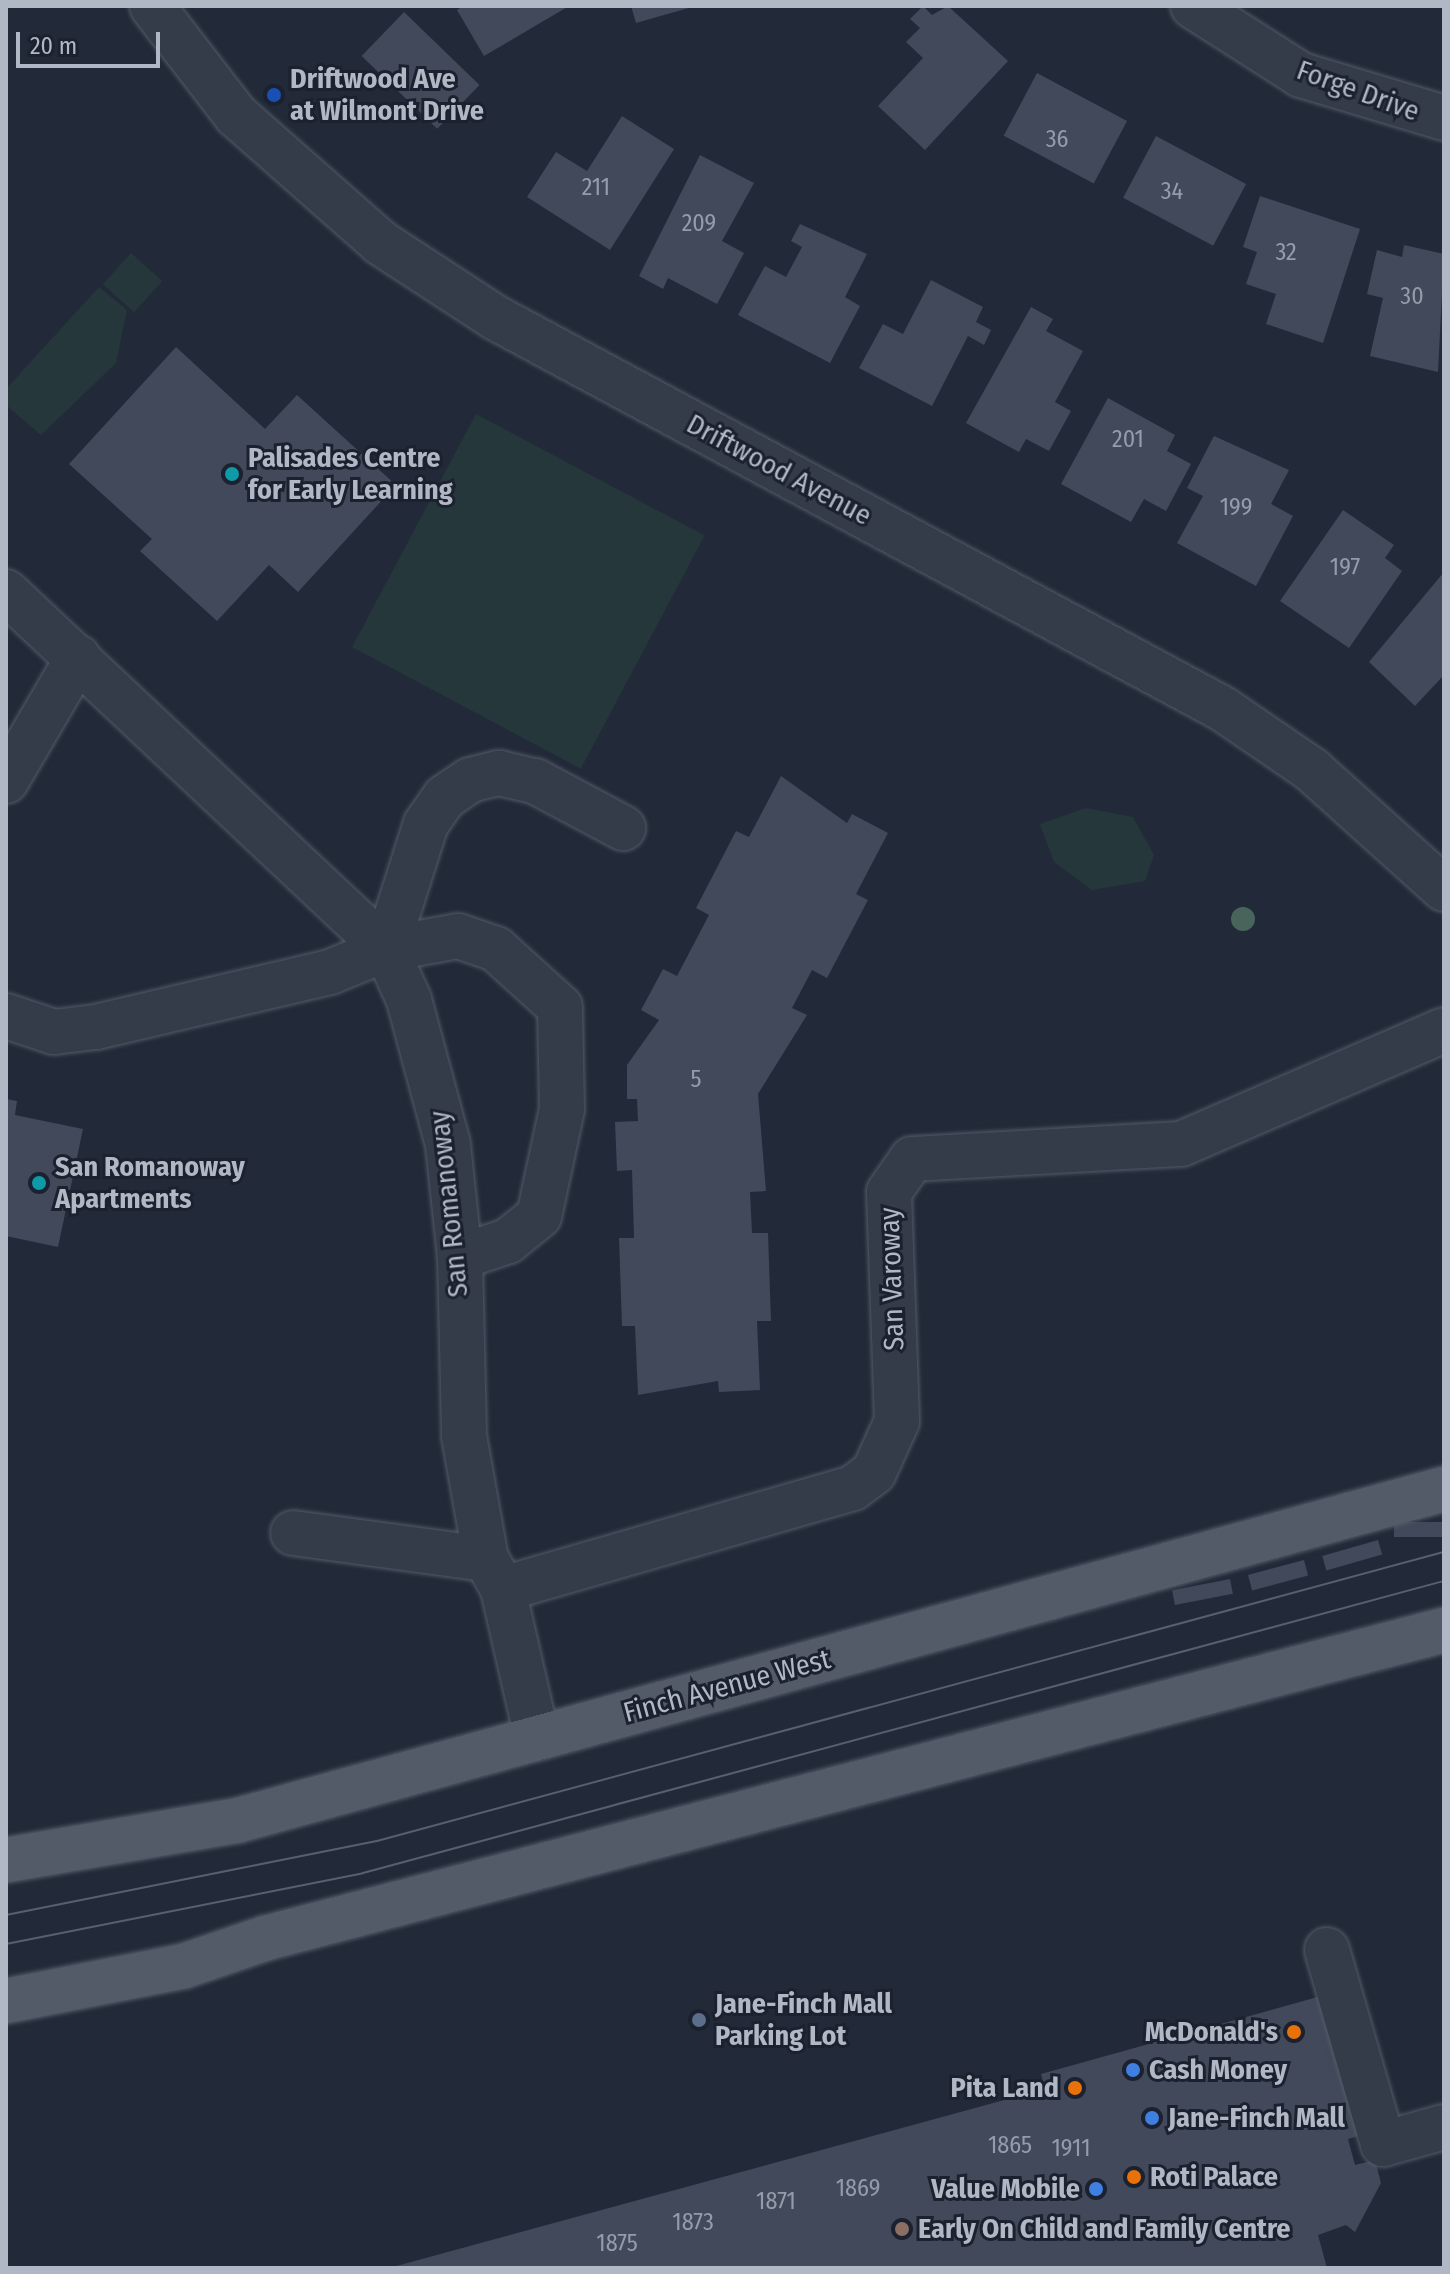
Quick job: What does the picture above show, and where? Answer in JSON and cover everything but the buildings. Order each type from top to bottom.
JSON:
[{"type":"main road","name":"Finch Avenue West","points":[[6,1860],[239,1820],[1444,1489]]},
{"type":"main road","points":[[6,2001],[184,1966],[266,1938],[1444,1630]]},
{"type":"street","name":"Driftwood Avenue","points":[[153,6],[246,125],[381,243],[496,318],[1223,709],[1312,770],[1439,871]]},
{"type":"street","name":"Forge Drive","points":[[1193,6],[1301,75],[1444,118]]},
{"type":"street","name":"San Romanoway","points":[[6,592],[386,949],[432,1075],[460,1257],[464,1436],[494,1574],[537,1738]]},
{"type":"street","points":[[6,781],[78,658]]},
{"type":"street","points":[[386,949],[426,824],[470,780],[499,773],[535,781],[623,828]]},
{"type":"street","points":[[6,1016],[54,1032],[96,1027],[330,972],[386,949],[458,936],[496,949],[563,1016],[562,1109],[547,1199],[532,1224],[508,1241],[460,1257]]},
{"type":"street","name":"San Varoway","points":[[494,1574],[853,1488],[874,1472],[897,1421],[889,1192],[912,1159],[1181,1144],[1444,1030]]},
{"type":"street","points":[[293,1533],[494,1574]]},
{"type":"street","points":[[1327,1950],[1383,2144],[1444,2127]]},
{"type":"shaded area","points":[[131,253],[162,281],[134,312],[103,284]]},
{"type":"shaded area","points":[[99,287],[127,310],[116,363],[41,435],[6,405],[6,389]]},
{"type":"shaded area","points":[[476,414],[705,536],[581,769],[352,647]]},
{"type":"shaded area","points":[[1086,808],[1133,817],[1154,855],[1145,881],[1092,890],[1054,862],[1040,824]]},
{"type":"tram line","points":[[6,1915],[377,1841],[1444,1552]]},
{"type":"tram line","points":[[6,1944],[363,1873],[1444,1581]]},
{"type":"place","name":"Driftwood Ave at Wilmont Drive","points":[[274,95]]},
{"type":"place","name":"Palisades Centre for Early Learning","points":[[232,474]]},
{"type":"place","name":"San Romanoway Apartments","points":[[39,1183]]},
{"type":"place","name":"Jane-Finch Mall Parking Lot","points":[[699,2020]]},
{"type":"place","name":"McDonald's","points":[[1294,2032]]},
{"type":"place","name":"Cash Money","points":[[1133,2070]]},
{"type":"place","name":"Pita Land","points":[[1075,2088]]},
{"type":"place","name":"Jane-Finch Mall","points":[[1152,2118]]},
{"type":"place","name":"Roti Palace","points":[[1134,2177]]},
{"type":"place","name":"Value Mobile","points":[[1096,2189]]},
{"type":"place","name":"Early On Child and Family Centre","points":[[902,2229]]}]
